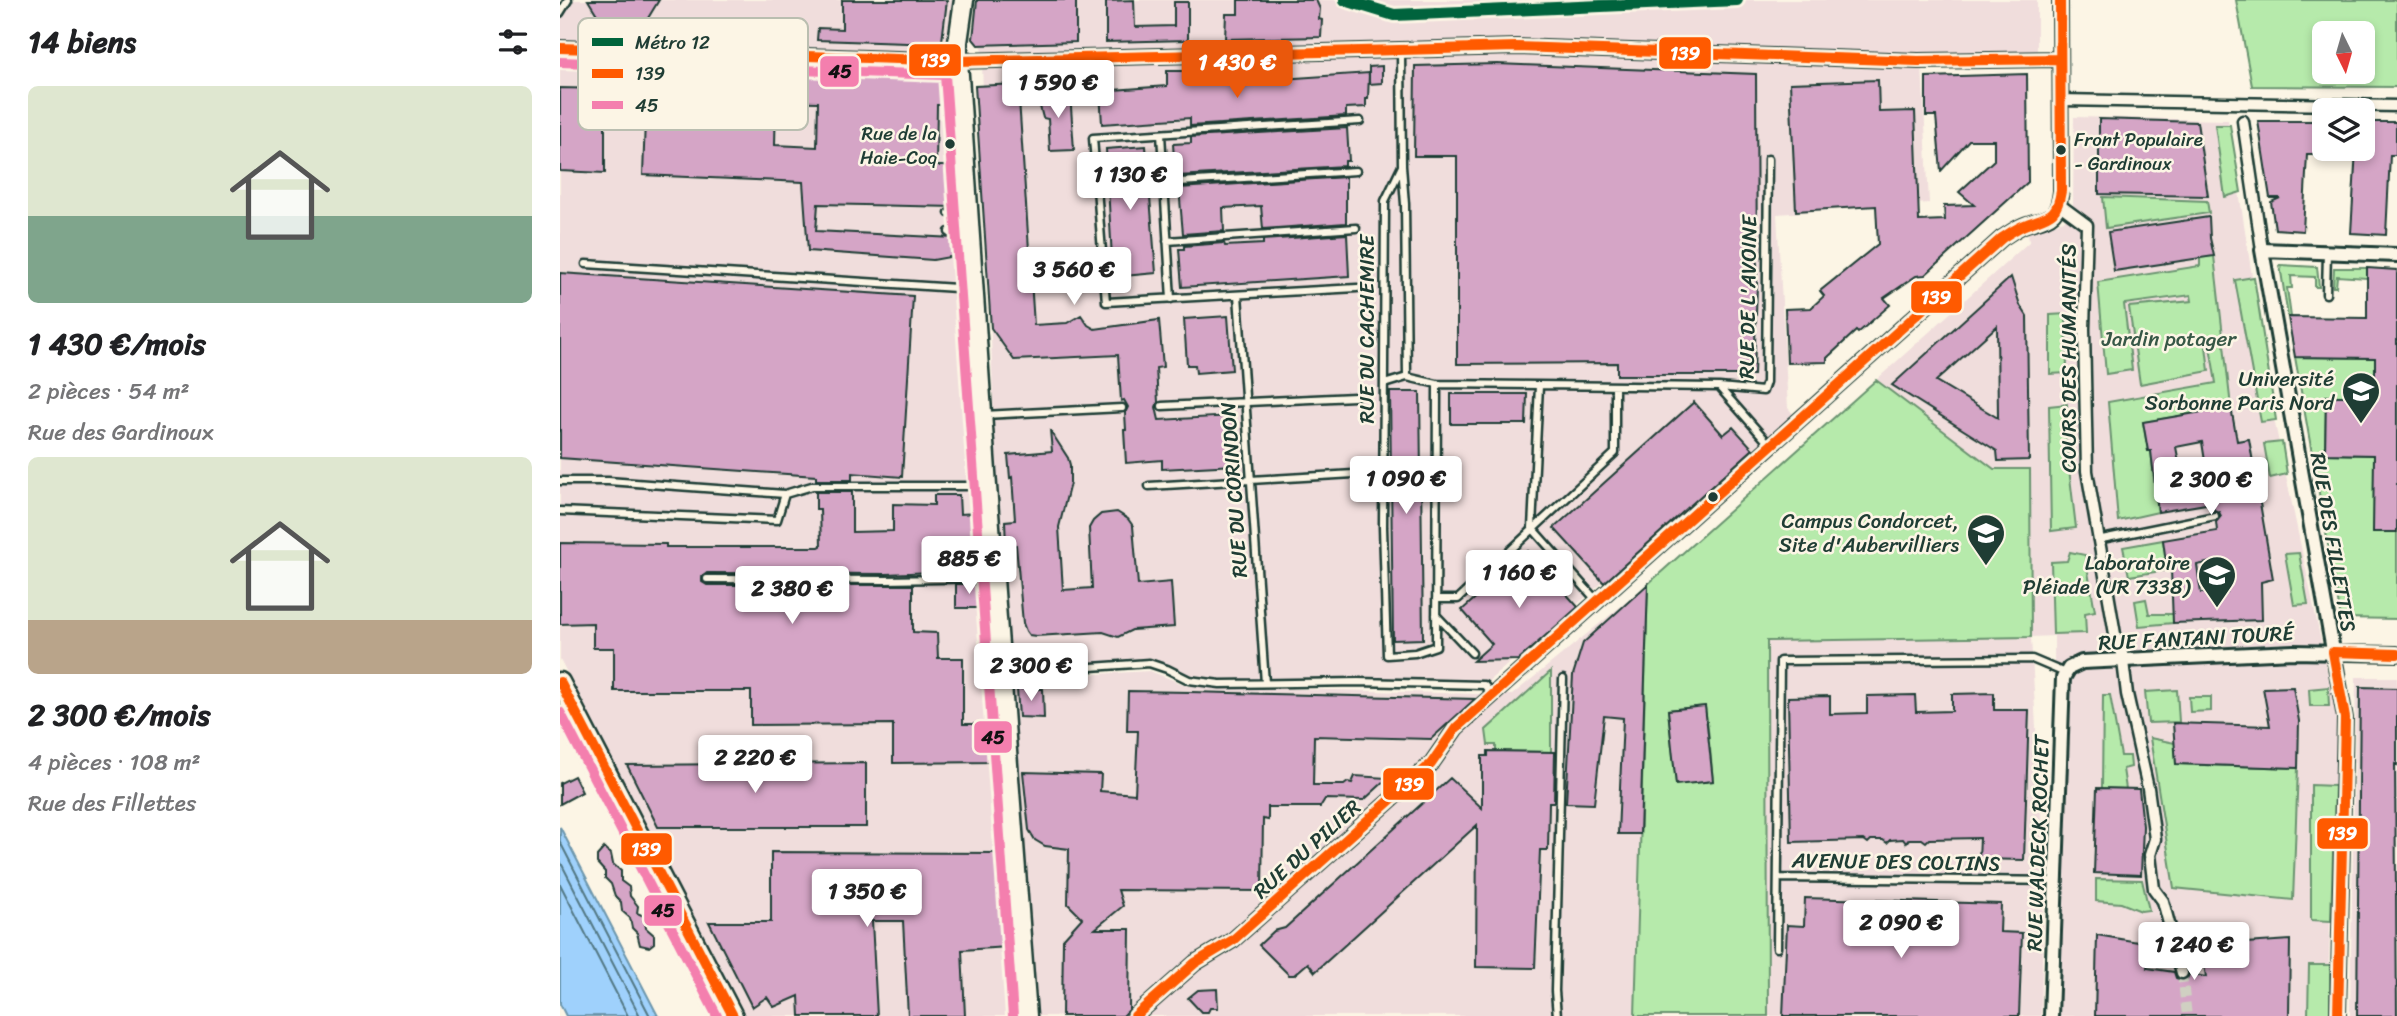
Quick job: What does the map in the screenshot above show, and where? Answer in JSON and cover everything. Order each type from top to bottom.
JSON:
[{"type":"main road","points":[[964,0],[958,61],[1027,1016]]},
{"type":"main road","points":[[560,682],[733,1016]]},
{"type":"street","points":[[2060,0],[2060,205]]},
{"type":"street","points":[[808,56],[958,61],[1517,47],[1918,61],[2060,59]]},
{"type":"street","points":[[560,48],[578,49]]},
{"type":"street","points":[[2061,100],[2397,106]]},
{"type":"street","name":"RUE DES FILLETTES","points":[[2243,121],[2262,250],[2345,718],[2338,1016]]},
{"type":"street","name":"RUE DU PILIER","points":[[1135,1016],[1195,963],[1233,940],[1420,774],[1439,755],[1457,728],[2002,239],[2025,225],[2049,218],[2060,205]]},
{"type":"street","name":"COURS DES HUMANITÉS","points":[[2060,205],[2087,225],[2084,329],[2087,471],[2097,540],[2150,801],[2155,839],[2150,855],[2154,889],[2163,901],[2182,973]]},
{"type":"street","points":[[2262,250],[2397,255]]},
{"type":"street","name":"RUE FANTANI TOURÉ","points":[[2065,673],[2075,664],[2082,662],[2333,652],[2397,654]]},
{"type":"street","name":"RUE WALDECK ROCHET","points":[[2051,1016],[2065,673]]},
{"type":"lane","points":[[560,13],[568,0]]},
{"type":"lane","name":"RUE DU CACHEMIRE","points":[[1401,49],[1402,166],[1385,201],[1383,527],[1387,655],[1415,653],[1436,646],[1436,615]]},
{"type":"lane","points":[[1357,288],[1106,302],[1093,138],[1360,121]]},
{"type":"lane","points":[[1161,134],[1171,299]]},
{"type":"lane","name":"RUE DE L'AVOINE","points":[[1719,387],[1763,391],[1766,382],[1768,159]]},
{"type":"lane","points":[[1402,166],[1407,377]]},
{"type":"lane","points":[[1164,183],[1356,171]]},
{"type":"lane","points":[[949,213],[968,213]]},
{"type":"lane","points":[[1167,241],[1356,228]]},
{"type":"lane","points":[[949,232],[970,232]]},
{"type":"lane","points":[[2326,294],[2327,252]]},
{"type":"lane","points":[[586,264],[974,289]]},
{"type":"lane","name":"RUE DU CORINDON","points":[[1238,295],[1265,683]]},
{"type":"lane","points":[[1384,384],[1407,377],[1437,384],[1719,387],[1771,446]]},
{"type":"lane","points":[[1437,384],[1436,615],[1472,653]]},
{"type":"lane","points":[[1539,386],[1532,528],[1597,601]]},
{"type":"lane","points":[[1436,599],[1458,599],[1615,453],[1615,386]]},
{"type":"lane","points":[[1162,406],[1355,397]]},
{"type":"lane","points":[[983,415],[1122,408]]},
{"type":"lane","points":[[1149,486],[1354,474]]},
{"type":"lane","points":[[560,481],[608,481],[785,494],[812,486],[987,486]]},
{"type":"lane","points":[[560,511],[777,520],[785,494]]},
{"type":"lane","points":[[2097,540],[2215,516]]},
{"type":"lane","points":[[707,579],[994,578]]},
{"type":"lane","points":[[1777,948],[1780,661],[2032,659],[2065,673]]},
{"type":"lane","points":[[1002,673],[1149,663],[1189,680],[1220,684],[1358,682],[1484,685],[1494,695]]},
{"type":"lane","points":[[1557,1016],[1555,991],[1563,678]]},
{"type":"lane","name":"AVENUE DES COLTINS","points":[[1777,878],[2056,881]]},
{"type":"shaded area","points":[[573,0],[958,0],[951,72],[990,680],[1150,671],[1188,686],[1512,695],[1648,584],[1732,510],[2029,242],[2028,231],[2064,221],[2073,206],[2074,117],[2228,120],[2274,419],[2337,717],[2327,1016],[2059,1016],[2055,896],[2054,636],[2031,637],[2044,872],[2041,1016],[743,1016],[560,659],[560,21]]},
{"type":"shaded area","points":[[980,0],[2037,0],[2037,59],[1922,65],[1929,203],[1777,214],[1788,408],[1795,416],[1484,685],[1220,684],[1189,680],[1149,663],[1002,673]]},
{"type":"shaded area","points":[[2356,677],[2397,677],[2397,1016],[2350,1016]]},
{"type":"green space","points":[[2236,0],[2397,0],[2397,87],[2252,86]]},
{"type":"green space","points":[[2215,125],[2230,125],[2241,192],[2225,197]]},
{"type":"green space","points":[[2103,197],[2207,201],[2209,213],[2106,228]]},
{"type":"green space","name":"Jardin potager","points":[[2214,256],[2231,407],[2143,422],[2148,451],[2151,451],[2158,512],[2118,521],[2108,402],[2216,383],[2210,346],[2206,346],[2209,371],[2140,384],[2129,307],[2192,301],[2191,295],[2124,304],[2132,370],[2106,374],[2098,282],[2200,266],[2200,257]]},
{"type":"green space","points":[[2280,265],[2317,267],[2319,287],[2315,287],[2315,277],[2291,276],[2292,288],[2287,288],[2291,317],[2288,317]]},
{"type":"green space","points":[[2334,268],[2367,268],[2367,278],[2337,276],[2336,287],[2333,287]]},
{"type":"green space","points":[[2254,277],[2276,420],[2261,422],[2235,280]]},
{"type":"green space","points":[[2066,314],[2067,373],[2050,374],[2050,315]]},
{"type":"green space","points":[[2295,357],[2375,358],[2375,396],[2326,396],[2325,454],[2374,455],[2397,532],[2397,619],[2341,618]]},
{"type":"green space","points":[[1876,380],[1994,469],[2030,469],[2031,637],[1767,641],[1768,1016],[1635,1016],[1648,584]],"holes":[[[1705,706],[1709,738],[1703,748],[1710,748],[1713,781],[1676,784],[1668,710]]]},
{"type":"green space","points":[[2067,404],[2066,443],[2076,528],[2051,531],[2049,406]]},
{"type":"green space","points":[[2282,442],[2287,474],[2270,478],[2264,444]]},
{"type":"green space","points":[[2163,540],[2168,570],[2129,576],[2123,547]]},
{"type":"green space","points":[[2070,552],[2085,555],[2095,611],[2085,613],[2086,633],[2053,634],[2051,562],[2067,561]]},
{"type":"green space","points":[[2299,553],[2308,604],[2294,605],[2285,554]]},
{"type":"green space","points":[[2146,599],[2149,614],[2173,614],[2173,623],[2139,626],[2135,601]]},
{"type":"green space","points":[[1551,671],[1551,752],[1500,751],[1496,754],[1496,745],[1488,745],[1486,730]]},
{"type":"green space","points":[[2328,687],[2329,706],[2310,706],[2309,689]]},
{"type":"green space","points":[[2177,690],[2179,722],[2148,723],[2145,692]]},
{"type":"green space","points":[[2103,695],[2110,695],[2121,756],[2130,756],[2131,767],[2123,769],[2126,789],[2102,788]]},
{"type":"green space","points":[[2189,697],[2211,697],[2211,711],[2190,712]]},
{"type":"green space","points":[[2150,738],[2175,743],[2176,764],[2298,768],[2293,900],[2174,888]]},
{"type":"green space","points":[[2311,785],[2335,786],[2331,921],[2311,920]]},
{"type":"green space","points":[[2096,879],[2142,880],[2149,910],[2141,911],[2121,903],[2096,901]]},
{"type":"green space","points":[[2309,965],[2330,965],[2330,1016],[2308,1016]]},
{"type":"water","points":[[560,827],[658,1016],[566,1016],[560,1004]]},
{"type":"building","points":[[588,0],[659,0],[648,18],[599,18]]},
{"type":"building","points":[[842,0],[947,0],[942,41],[937,44],[817,40],[818,28],[842,29]]},
{"type":"building","points":[[977,0],[1076,0],[1076,42],[978,45],[973,39]]},
{"type":"building","points":[[1134,0],[1135,27],[1174,26],[1174,2],[1188,2],[1188,40],[1106,42],[1106,1]]},
{"type":"building","points":[[1238,0],[1316,0],[1320,9],[1319,19],[1322,20],[1321,37],[1225,39],[1226,14],[1238,14]]},
{"type":"building","points":[[1497,64],[1756,74],[1757,284],[1754,375],[1617,375],[1617,363],[1457,364],[1457,156],[1414,156],[1415,66]]},
{"type":"building","points":[[1382,66],[1382,83],[1369,84],[1369,67]]},
{"type":"building","points":[[808,70],[940,75],[946,81],[948,105],[937,105],[936,166],[951,166],[955,207],[818,204],[816,231],[954,238],[955,256],[933,260],[808,251],[803,182],[643,175],[645,130],[775,130],[775,145],[817,147],[818,102],[808,102]]},
{"type":"building","points":[[1167,71],[1190,71],[1190,85],[1369,73],[1368,99],[1366,107],[1346,108],[1346,116],[1190,126],[1190,118],[1102,124],[1100,91],[1167,86]]},
{"type":"building","points":[[2027,74],[2028,182],[1925,275],[1916,276],[1884,298],[1890,305],[1858,333],[1856,331],[1827,358],[1827,362],[1787,363],[1785,309],[1811,308],[1824,296],[1820,291],[1878,244],[1876,206],[1796,211],[1790,83],[1878,80],[1879,112],[1915,111],[1919,221],[1945,220],[1944,206],[1974,205],[1959,192],[1994,160],[1994,140],[1969,140],[1941,171],[1936,116],[1926,116],[1926,77]]},
{"type":"building","points":[[1018,84],[1034,325],[1067,323],[1081,315],[1088,325],[1095,329],[1159,320],[1163,367],[1156,368],[1156,407],[1159,420],[1233,416],[1235,465],[1162,469],[1162,460],[1126,463],[1124,430],[1128,407],[1124,400],[1121,401],[1118,355],[1014,360],[991,328],[975,86]]},
{"type":"building","points":[[560,88],[578,88],[578,130],[605,130],[605,173],[560,171]]},
{"type":"building","points":[[1070,93],[1074,150],[1050,151],[1048,119],[1043,118],[1037,95]]},
{"type":"building","points":[[2099,119],[2197,122],[2208,196],[2099,194]]},
{"type":"building","points":[[2258,121],[2312,121],[2312,154],[2307,154],[2303,231],[2275,229],[2271,202],[2280,198],[2270,198]]},
{"type":"building","points":[[2375,122],[2396,122],[2396,155],[2390,155],[2386,235],[2351,233],[2355,161],[2375,161]]},
{"type":"building","points":[[1347,128],[1349,161],[1345,161],[1345,166],[1178,176],[1178,173],[1175,173],[1173,144],[1191,143],[1191,137]]},
{"type":"building","points":[[1146,146],[1156,273],[1113,277],[1106,149]]},
{"type":"building","points":[[1346,177],[1346,223],[1263,229],[1261,206],[1223,208],[1224,231],[1183,234],[1179,188]]},
{"type":"building","points":[[2209,217],[2214,256],[2114,271],[2108,232]]},
{"type":"building","points":[[1347,234],[1349,276],[1182,287],[1179,249],[1184,249],[1184,246],[1263,244],[1263,240]]},
{"type":"building","name":"Université Sorbonne Paris Nord","points":[[2367,268],[2397,270],[2397,532],[2373,532],[2374,455],[2325,454],[2326,396],[2375,396],[2375,358],[2295,357],[2288,317],[2367,318]]},
{"type":"building","points":[[560,273],[913,296],[902,477],[852,473],[852,480],[816,480],[816,476],[560,458]]},
{"type":"building","points":[[2011,277],[2020,305],[2027,316],[2029,460],[1998,461],[1997,451],[1892,385]],"holes":[[[1997,326],[1998,418],[1936,381]]]},
{"type":"building","points":[[1228,316],[1232,370],[1196,373],[1195,365],[1187,365],[1184,319]]},
{"type":"building","points":[[1390,392],[1420,392],[1423,639],[1393,640]]},
{"type":"building","points":[[1451,394],[1527,394],[1526,424],[1451,424]]},
{"type":"building","points":[[1694,402],[1723,435],[1733,427],[1753,449],[1604,583],[1554,528]]},
{"type":"building","points":[[2231,407],[2237,441],[2249,439],[2273,579],[2261,582],[2262,620],[2173,623],[2171,569],[2167,570],[2163,540],[2217,531],[2216,522],[2221,516],[2214,510],[2212,503],[2158,512],[2151,451],[2148,451],[2143,422]],"holes":[[[2202,442],[2207,474],[2182,478],[2176,447]],[[2222,560],[2227,592],[2201,593],[2197,565]]]},
{"type":"building","points":[[1050,430],[1070,465],[1070,483],[1059,527],[1063,590],[1092,588],[1089,528],[1101,514],[1117,512],[1133,526],[1138,585],[1171,582],[1174,627],[1132,630],[1118,637],[1103,632],[1036,636],[1029,635],[1026,631],[1016,545],[1006,546],[1005,521],[1015,520],[1008,455],[1052,451]]},
{"type":"building","points":[[816,492],[852,492],[852,532],[893,531],[893,504],[934,505],[934,495],[959,495],[960,514],[977,513],[981,573],[707,573],[702,577],[702,582],[707,585],[913,585],[913,632],[937,633],[938,658],[963,658],[963,724],[991,724],[994,762],[893,763],[893,724],[751,725],[751,691],[614,691],[614,648],[593,648],[593,623],[560,624],[560,543],[666,544],[666,547],[819,547],[820,509],[816,509]]},
{"type":"building","points":[[1528,551],[1578,607],[1518,660],[1473,661],[1492,644],[1462,610]]},
{"type":"building","points":[[956,584],[981,584],[983,608],[956,608]]},
{"type":"building","points":[[1648,584],[1640,834],[1618,834],[1623,718],[1604,716],[1594,804],[1566,803],[1573,675],[1583,643]]},
{"type":"building","points":[[2293,687],[2299,721],[2298,768],[2176,764],[2173,723],[2270,726],[2263,688]]},
{"type":"building","points":[[2360,687],[2397,688],[2397,1016],[2357,1016]]},
{"type":"building","points":[[1017,689],[1043,689],[1044,718],[1019,717]]},
{"type":"building","points":[[1128,691],[1475,699],[1431,739],[1314,736],[1313,785],[1344,785],[1352,783],[1355,776],[1388,778],[1364,800],[1325,799],[1320,807],[1268,807],[1268,820],[1263,819],[1262,891],[1118,890],[1123,906],[1095,929],[1130,929],[1129,1010],[1123,1016],[1062,1016],[1063,939],[1082,918],[1068,904],[1069,849],[1045,846],[1035,840],[1029,830],[1023,772],[1101,774],[1100,791],[1135,794],[1138,731],[1127,731]]},
{"type":"building","points":[[1994,693],[1994,710],[2029,710],[2024,860],[1979,859],[1980,838],[1929,839],[1926,842],[1922,839],[1909,839],[1906,843],[1903,839],[1890,840],[1887,843],[1883,840],[1871,840],[1868,843],[1864,840],[1791,842],[1788,697],[1830,696],[1830,714],[1867,713],[1867,696],[1915,695],[1916,712],[1952,711],[1952,694]]},
{"type":"building","points":[[1705,706],[1713,781],[1676,785],[1668,710]]},
{"type":"building","points":[[1488,751],[1555,752],[1554,802],[1549,802],[1548,850],[1540,850],[1535,968],[1476,967],[1477,825],[1315,972],[1308,963],[1294,975],[1289,975],[1259,945],[1274,931],[1285,928],[1450,778],[1482,808],[1482,756],[1488,756]]},
{"type":"building","points":[[866,763],[866,827],[658,827],[627,765]]},
{"type":"building","points":[[574,776],[582,792],[560,804],[560,783]]},
{"type":"building","points":[[2097,788],[2139,789],[2143,826],[2141,875],[2094,873]]},
{"type":"building","points":[[604,848],[611,854],[613,864],[621,871],[621,881],[629,887],[630,896],[638,906],[637,913],[644,916],[646,928],[654,935],[654,943],[649,947],[640,945],[630,918],[622,911],[621,902],[597,863],[597,856]]},
{"type":"building","points":[[771,852],[999,853],[999,921],[1006,921],[1008,947],[962,950],[965,1016],[908,1016],[903,921],[872,921],[877,1016],[800,1016],[799,996],[774,1007],[767,997],[752,1007],[709,922],[771,922]]},
{"type":"building","points":[[1805,898],[2001,904],[2000,932],[2022,933],[2019,1016],[1783,1016],[1787,925],[1804,926]]},
{"type":"building","points":[[2097,935],[2150,944],[2147,968],[2174,972],[2176,978],[2181,980],[2187,979],[2189,974],[2206,977],[2201,946],[2290,940],[2289,1016],[2095,1016]]},
{"type":"building","points":[[1217,989],[1218,1008],[1210,1008],[1208,1012],[1201,1012],[1188,998],[1198,990]]},
{"type":"tunnel","points":[[2182,973],[2187,1016]]},
{"type":"metro line","name":"12","points":[[1345,0],[1394,15],[1737,0]]},
{"type":"transit line","name":"139","points":[[1135,1016],[1195,963],[1233,940],[1431,764],[1456,728],[2002,238],[2054,211],[2061,191],[2060,0]]},
{"type":"transit line","name":"139","points":[[808,56],[958,61],[1517,47],[1918,61],[2060,59]]},
{"type":"transit line","name":"139","points":[[560,48],[578,49]]},
{"type":"transit line","name":"45","points":[[560,62],[578,63]]},
{"type":"transit line","name":"45","points":[[808,70],[945,75],[1013,1016]]},
{"type":"transit line","name":"139","points":[[2333,652],[2345,718],[2338,1016]]},
{"type":"transit line","name":"139","points":[[2333,652],[2397,654]]},
{"type":"transit line","name":"139","points":[[560,682],[733,1016]]},
{"type":"transit line","name":"45","points":[[560,712],[717,1016]]},
{"type":"place","name":"Rue de la Haie-Coq","points":[[950,144]]},
{"type":"place","name":"Front Populaire - Gardinoux","points":[[2061,150]]},
{"type":"place","name":"Université Sorbonne Paris Nord","points":[[2361,425]]},
{"type":"place","name":"Campus Condorcet, Site d'Aubervilliers","points":[[1986,567]]},
{"type":"place","name":"Laboratoire Pléiade (UR 7338)","points":[[2217,609]]}]
